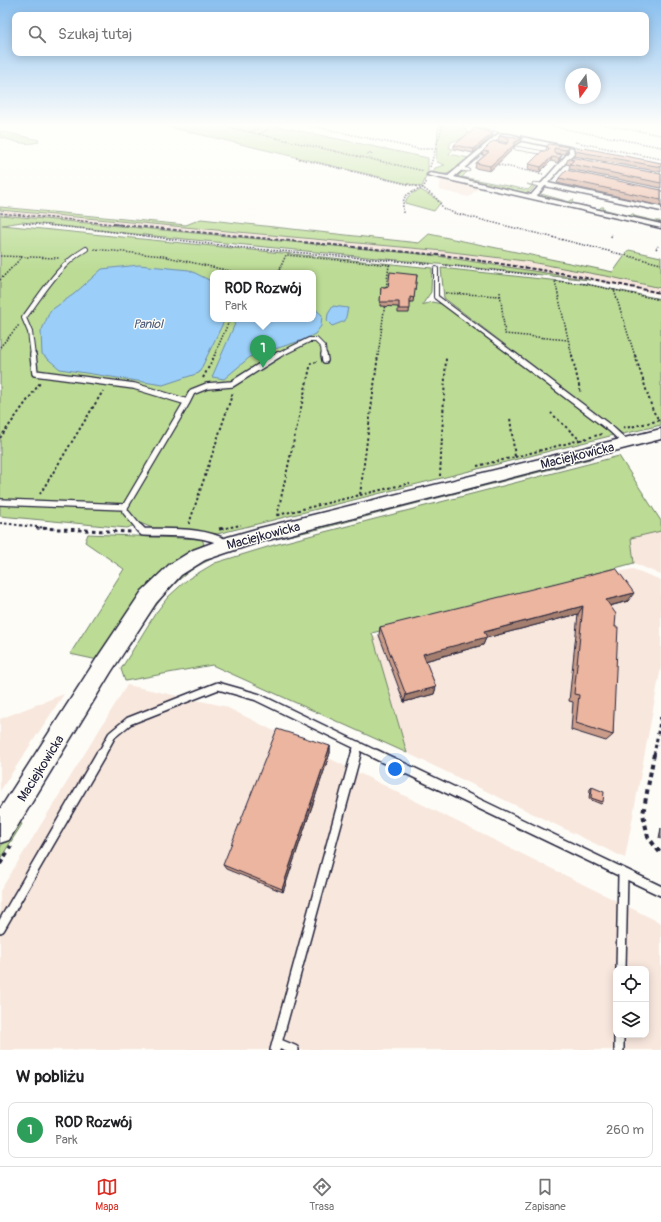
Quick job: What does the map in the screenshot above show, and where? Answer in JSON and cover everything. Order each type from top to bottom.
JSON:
[{"type":"street","points":[[449,178],[455,173]]},
{"type":"street","points":[[532,197],[553,173]]},
{"type":"street","points":[[429,174],[661,226]]},
{"type":"street","points":[[543,185],[661,209]]},
{"type":"street","name":"Maciejkowicka","points":[[0,831],[104,665],[149,597],[163,580],[223,537],[626,443],[660,425]]},
{"type":"lane","points":[[534,184],[543,185]]},
{"type":"lane","points":[[86,249],[79,252],[51,282],[24,318],[30,332],[34,373],[134,386],[187,402]]},
{"type":"lane","points":[[436,269],[437,298],[612,430],[626,443]]},
{"type":"lane","points":[[223,537],[143,532],[124,511],[125,507],[192,392],[207,386],[232,384],[279,355],[309,340],[316,340],[323,347],[325,360]]},
{"type":"lane","points":[[0,502],[34,505],[78,504],[125,507]]},
{"type":"lane","points":[[0,928],[112,735],[128,721],[218,686],[257,697],[661,891]]},
{"type":"lane","points":[[294,1050],[276,1046],[358,745]]},
{"type":"lane","points":[[621,966],[623,874]]},
{"type":"lane","points":[[619,1038],[619,1050]]},
{"type":"path","points":[[360,173],[423,188],[436,198],[444,209],[454,213],[661,264]]},
{"type":"path","points":[[425,173],[429,174]]},
{"type":"path","points":[[527,173],[536,174]]},
{"type":"path","points":[[538,173],[547,175]]},
{"type":"path","points":[[23,224],[98,230],[234,247],[394,260],[536,275]]},
{"type":"path","points":[[86,249],[162,256],[225,270]]},
{"type":"path","points":[[279,270],[286,255],[390,265],[360,495]]},
{"type":"path","points":[[0,256],[72,259]]},
{"type":"path","points":[[0,280],[22,257]]},
{"type":"path","points":[[582,396],[555,281],[586,284],[661,300]]},
{"type":"path","points":[[471,468],[580,440],[619,427],[626,428],[660,425],[614,290]]},
{"type":"path","points":[[500,292],[505,334],[568,340]]},
{"type":"path","points":[[436,293],[501,296]]},
{"type":"path","points":[[0,347],[24,318]]},
{"type":"path","points":[[207,386],[202,380],[213,359],[229,322]]},
{"type":"path","points":[[434,477],[441,476],[446,358]]},
{"type":"path","points":[[278,516],[290,452],[311,363],[325,360]]},
{"type":"path","points":[[0,438],[46,374]]},
{"type":"path","points":[[34,505],[108,382]]},
{"type":"path","points":[[187,534],[193,512],[230,404],[234,386],[232,384]]},
{"type":"path","points":[[551,412],[580,440]]},
{"type":"path","points":[[510,418],[515,457]]},
{"type":"path","points":[[271,517],[412,483]]},
{"type":"path","points":[[0,523],[39,528],[143,532]]},
{"type":"path","points":[[223,537],[244,524]]},
{"type":"path","points":[[661,716],[643,814],[648,837],[661,854]]},
{"type":"path","points":[[0,864],[12,845]]},
{"type":"shaded area","points":[[441,178],[479,187],[469,197],[439,190]]},
{"type":"shaded area","points":[[0,210],[444,251],[525,261],[661,288],[661,295],[590,280],[431,255],[0,215]]},
{"type":"shaded area","points":[[661,531],[661,575],[634,563],[631,538]]},
{"type":"shaded area","points":[[633,569],[661,580],[661,667],[625,858],[407,753],[373,637],[603,575]]},
{"type":"shaded area","points":[[127,685],[224,706],[661,923],[661,1050],[0,1050],[0,891]]},
{"type":"shaded area","points":[[64,694],[0,791],[0,719]]},
{"type":"green space","points":[[363,173],[427,173],[422,187]]},
{"type":"green space","points":[[432,173],[449,173],[439,175]]},
{"type":"green space","points":[[461,173],[466,173],[462,177],[528,190],[532,186],[527,184],[535,186],[530,192],[524,193],[458,176]]},
{"type":"green space","points":[[421,190],[441,202],[434,211],[405,203],[411,194]]},
{"type":"green space","points":[[541,194],[570,202],[571,200],[574,200],[572,203],[599,209],[604,207],[603,209],[630,216],[634,214],[634,216],[660,221],[661,224],[548,199]]},
{"type":"green space","points":[[0,207],[186,225],[201,219],[419,243],[429,234],[613,272],[629,250],[661,257],[661,288],[525,261],[444,251],[0,210]]},
{"type":"green space","points":[[0,215],[431,255],[590,280],[22,222],[2,225],[432,268],[431,292],[422,305],[432,302],[442,304],[614,435],[217,534],[158,530],[140,523],[127,528],[0,516]]},
{"type":"green space","points":[[441,268],[586,284],[661,299],[661,425],[623,434],[614,428],[444,298]]},
{"type":"green space","points":[[619,456],[661,521],[661,531],[631,538],[634,563],[372,633],[407,753],[212,665],[125,681],[121,669],[155,614],[168,597],[188,579],[215,563],[274,545]]},
{"type":"green space","points":[[587,458],[590,459],[323,528],[258,543],[225,553],[196,567],[176,583],[159,602],[130,645],[127,644],[151,608],[170,585],[192,567],[205,560],[249,544]]},
{"type":"green space","points":[[88,534],[202,539],[204,544],[155,578],[98,660],[70,654],[124,569],[85,542]]},
{"type":"green space","points":[[16,821],[22,824],[0,859],[0,848]]},
{"type":"water","name":"Paniol","points":[[139,265],[189,270],[210,280],[210,322],[224,322],[199,373],[163,385],[60,369],[42,354],[41,332],[50,311],[74,294],[102,269]]},
{"type":"water","points":[[333,306],[348,308],[345,321],[332,326],[327,321],[328,314]]},
{"type":"water","points":[[316,310],[322,315],[321,326],[315,334],[303,340],[250,357],[224,379],[212,377],[236,322],[316,322]]},
{"type":"building","points":[[563,173],[580,173],[661,190],[661,200],[559,178]]},
{"type":"building","points":[[613,173],[661,174],[661,183]]},
{"type":"building","points":[[390,272],[417,275],[414,298],[410,297],[410,309],[399,309],[399,302],[380,302],[381,287],[388,287]]},
{"type":"building","points":[[616,568],[634,593],[606,600],[616,614],[615,627],[618,627],[613,735],[576,723],[579,695],[574,694],[583,606],[484,632],[487,637],[423,654],[436,687],[406,695],[380,627]]},
{"type":"building","points":[[277,729],[330,746],[282,889],[223,865]]},
{"type":"building","points":[[592,787],[604,792],[603,802],[591,798]]},
{"type":"railway","points":[[0,213],[123,225]]},
{"type":"railway","points":[[113,224],[449,256],[567,274],[661,293]]},
{"type":"place","name":"ROD Rozwój","points":[[263,368]]}]
